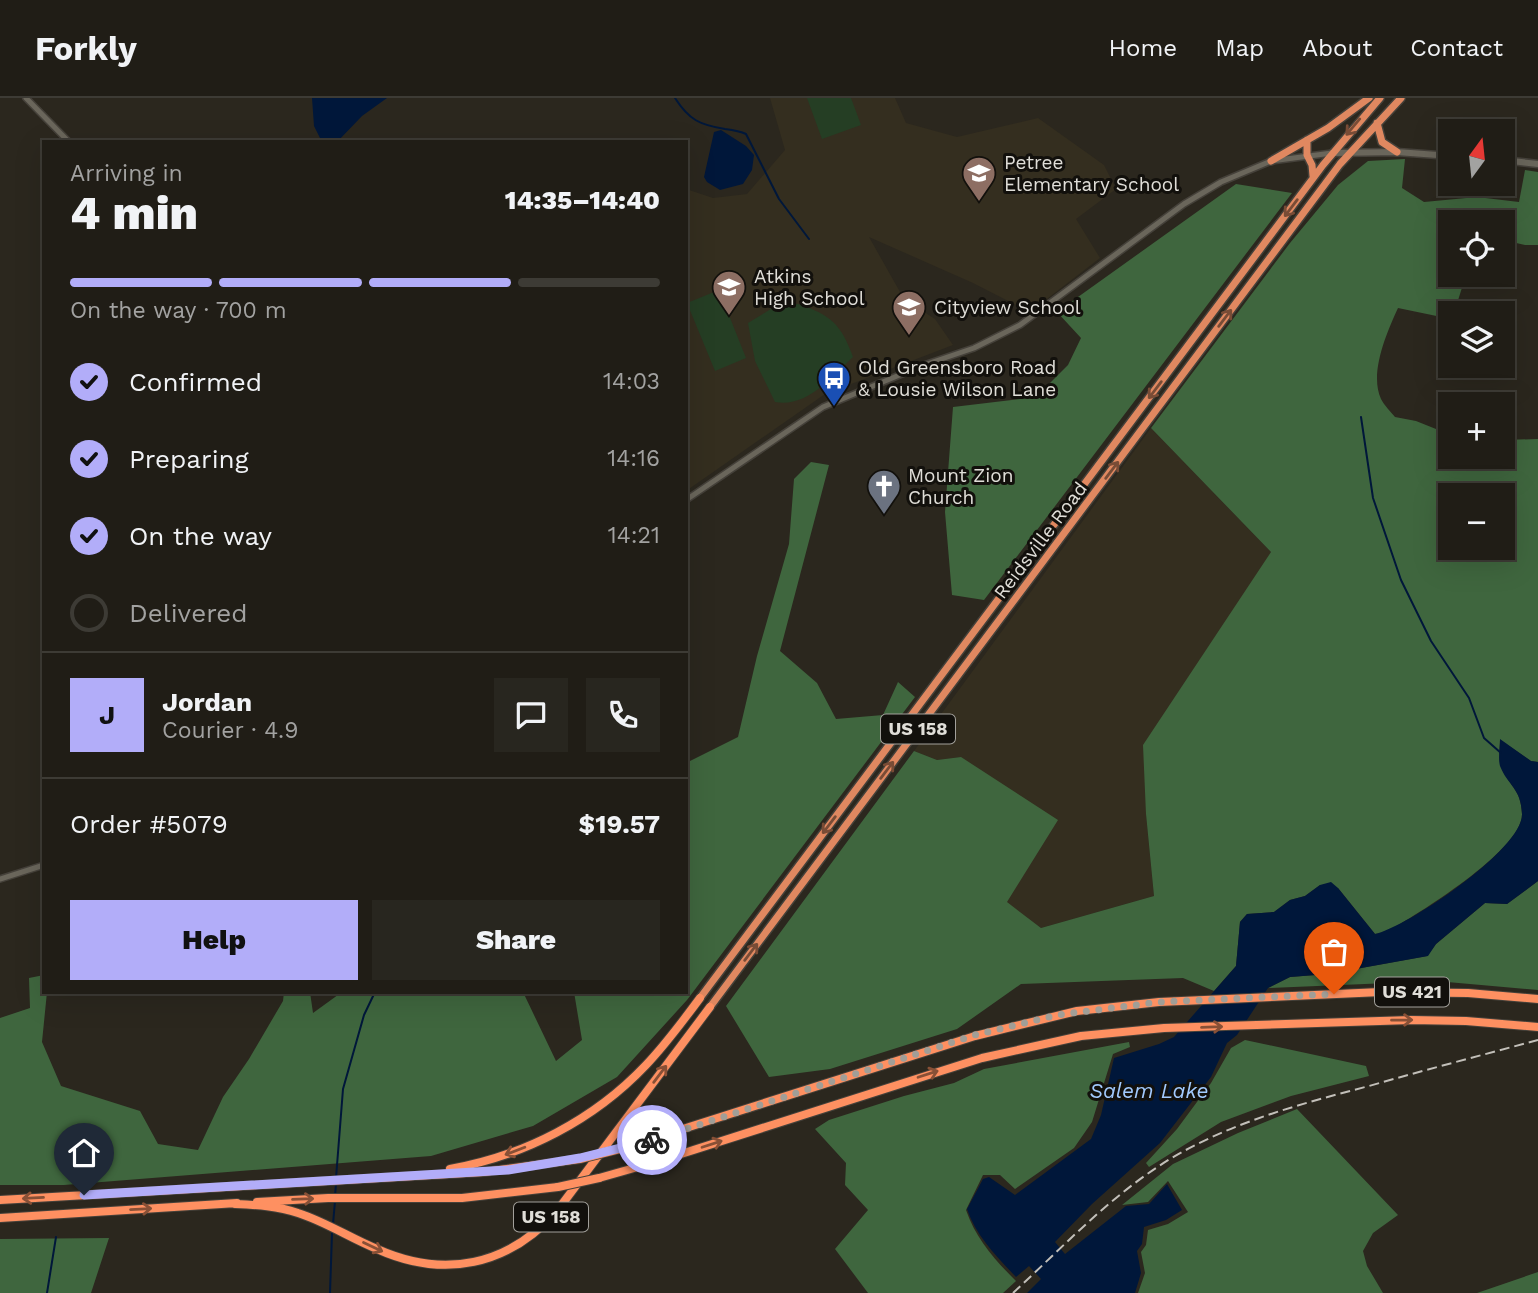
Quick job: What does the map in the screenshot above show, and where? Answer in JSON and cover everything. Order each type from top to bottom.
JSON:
[{"type":"highway","points":[[1271,161],[1369,98]]},
{"type":"highway","name":"Reidsville Road","points":[[700,998],[1313,178],[1380,98]]},
{"type":"highway","name":"Reidsville Road","points":[[710,1007],[1351,152],[1401,98]]},
{"type":"highway","points":[[1377,123],[1382,142],[1397,152]]},
{"type":"highway","points":[[1307,140],[1307,156],[1312,165],[1313,178]]},
{"type":"highway","name":"US 421","points":[[0,1200],[508,1170],[580,1158],[620,1149],[1016,1024],[1098,1008],[1190,1000],[1442,992],[1538,999]]},
{"type":"highway","name":"US 158","points":[[419,1175],[477,1164],[512,1153],[583,1118],[615,1095],[648,1064],[700,998]]},
{"type":"highway","name":"US 158","points":[[235,1204],[274,1207],[300,1214],[386,1253],[423,1264],[461,1264],[499,1254],[533,1235],[557,1211],[710,1007]]},
{"type":"highway","name":"US 421","points":[[0,1218],[319,1198],[462,1198],[558,1187],[660,1161],[1001,1052],[1081,1036],[1164,1028],[1412,1020],[1537,1027]]},
{"type":"main road","points":[[1332,153],[1397,152],[1438,155]]},
{"type":"main road","points":[[1516,161],[1538,164]]},
{"type":"street","points":[[26,98],[67,140]]},
{"type":"street","points":[[688,499],[823,407],[974,348],[1020,325],[1197,195],[1230,177],[1271,161],[1332,153]]},
{"type":"street","points":[[0,879],[42,866]]},
{"type":"shaded area","points":[[770,98],[895,98],[906,123],[957,137],[1038,118],[1104,165],[1116,189],[1076,219],[1100,258],[1030,312],[973,283],[869,237],[904,299],[935,319],[953,345],[825,394],[688,490],[688,190],[713,198],[747,194],[785,150]]},
{"type":"shaded area","points":[[1151,428],[1271,552],[1146,814],[1154,896],[1041,928],[1007,903],[961,757],[937,760],[914,751]]},
{"type":"green space","points":[[807,98],[851,98],[861,125],[822,139]]},
{"type":"green space","points":[[1405,159],[1402,188],[1424,202],[1477,197],[1519,202],[1525,170],[1538,172],[1538,245],[1515,243],[1515,210],[1438,210],[1438,287],[1462,287],[1458,301],[1438,301],[1438,316],[1398,308],[1381,353],[1377,377],[1381,399],[1395,417],[1416,421],[1438,430],[1438,469],[1515,469],[1515,440],[1538,439],[1538,762],[1531,761],[1500,740],[1499,757],[1521,805],[1522,814],[1518,829],[1487,863],[1466,880],[1387,932],[1375,934],[1338,888],[1320,885],[1305,896],[1290,900],[1274,912],[1247,914],[1240,922],[1236,966],[1214,991],[1183,978],[1021,984],[957,1029],[830,1069],[769,1077],[726,1006],[914,751],[937,760],[961,757],[1058,820],[1007,902],[1041,928],[1154,896],[1143,745],[1271,552],[1151,428],[1290,243],[1338,185],[1368,161]]},
{"type":"green space","points":[[1236,184],[1292,193],[984,600],[952,595],[945,512],[953,407],[1036,397],[1068,365],[1081,338],[1057,312]]},
{"type":"green space","points":[[719,290],[746,358],[715,371],[688,303]]},
{"type":"green space","points":[[798,304],[819,312],[833,322],[844,336],[853,357],[828,382],[808,396],[787,403],[775,402],[755,361],[748,323],[774,307]]},
{"type":"green space","points":[[811,462],[829,465],[780,651],[817,683],[836,719],[883,715],[898,682],[915,697],[687,1000],[617,1077],[533,1126],[431,1156],[64,1185],[0,1185],[0,1018],[30,1008],[29,978],[42,975],[42,994],[47,994],[42,1042],[61,1086],[140,1111],[158,1144],[198,1150],[223,1097],[249,1059],[283,1001],[284,994],[310,994],[313,1013],[339,994],[524,994],[556,1061],[582,1040],[574,994],[688,994],[688,762],[738,737],[757,656],[789,544],[794,479]]},
{"type":"green space","points":[[1538,881],[1538,990],[1436,981],[1268,988],[1290,977],[1328,974],[1427,956],[1436,944],[1485,903],[1507,904]]},
{"type":"green space","points":[[1245,1040],[1366,1066],[1369,1076],[1291,1096],[1221,1122],[1149,1167],[1146,1163],[1177,1129],[1211,1083],[1231,1048]]},
{"type":"green space","points":[[1129,1042],[1130,1047],[1113,1054],[1092,1122],[1074,1148],[1015,1189],[1000,1175],[983,1175],[966,1210],[987,1248],[1016,1281],[1003,1293],[868,1293],[835,1249],[868,1210],[845,1185],[846,1163],[815,1129],[829,1120],[954,1083],[984,1069]]},
{"type":"green space","points":[[1297,1109],[1398,1215],[1373,1233],[1363,1251],[1367,1266],[1383,1293],[1138,1293],[1145,1273],[1141,1252],[1146,1245],[1148,1230],[1168,1224],[1188,1212],[1168,1181],[1148,1202],[1122,1205],[1173,1164]]},
{"type":"green space","points":[[109,1238],[91,1293],[0,1293],[0,1239]]},
{"type":"green space","points":[[1538,1272],[1538,1293],[1477,1293]]},
{"type":"water","points":[[312,98],[387,98],[362,116],[339,140],[321,140],[314,126]]},
{"type":"water","points":[[721,130],[746,146],[754,155],[752,170],[743,184],[720,190],[704,177],[714,132]]},
{"type":"water","name":"Salem Lake","points":[[1500,739],[1531,761],[1538,762],[1538,881],[1507,904],[1485,903],[1436,944],[1428,956],[1328,974],[1290,977],[1268,988],[1237,1035],[1227,1043],[1211,1077],[1160,1143],[1092,1204],[1055,1242],[1065,1254],[1126,1206],[1149,1204],[1167,1184],[1182,1210],[1166,1220],[1144,1227],[1142,1244],[1137,1251],[1141,1273],[1135,1293],[1027,1293],[1041,1279],[1029,1266],[1016,1277],[981,1237],[967,1209],[983,1179],[989,1177],[1015,1195],[1091,1139],[1101,1115],[1114,1058],[1174,1037],[1236,966],[1240,922],[1247,914],[1274,912],[1290,900],[1305,896],[1320,885],[1331,882],[1375,934],[1412,917],[1461,885],[1484,866],[1504,847],[1517,829],[1522,814],[1517,793],[1500,766]]},
{"type":"waterway","points":[[675,98],[685,112],[696,120],[709,126],[746,134],[779,199],[809,239]]},
{"type":"waterway","points":[[1361,417],[1373,498],[1401,580],[1431,641],[1469,698],[1484,738],[1501,753]]},
{"type":"waterway","points":[[336,1178],[343,1089],[364,1015],[374,994]]},
{"type":"waterway","points":[[335,1196],[336,1184]]},
{"type":"waterway","points":[[333,1224],[335,1201]]},
{"type":"waterway","points":[[330,1293],[332,1233]]},
{"type":"waterway","points":[[47,1293],[56,1237]]},
{"type":"railway","points":[[1013,1293],[1088,1222],[1128,1189],[1148,1173],[1194,1146],[1242,1124],[1292,1107],[1538,1040]]},
{"type":"way so far","points":[[652,1140],[975,1035],[1057,1015],[1118,1005],[1334,994]]},
{"type":"place","name":"Petree Elementary School","points":[[979,203]]},
{"type":"place","name":"Atkins High School","points":[[729,317]]},
{"type":"place","name":"Cityview School","points":[[909,337]]},
{"type":"place","name":"Old Greensboro Road & Lousie Wilson Lane","points":[[834,408]]},
{"type":"place","name":"Mount Zion Church","points":[[884,516]]},
{"type":"route","points":[[84,1195],[508,1170],[580,1158],[652,1140]]}]
